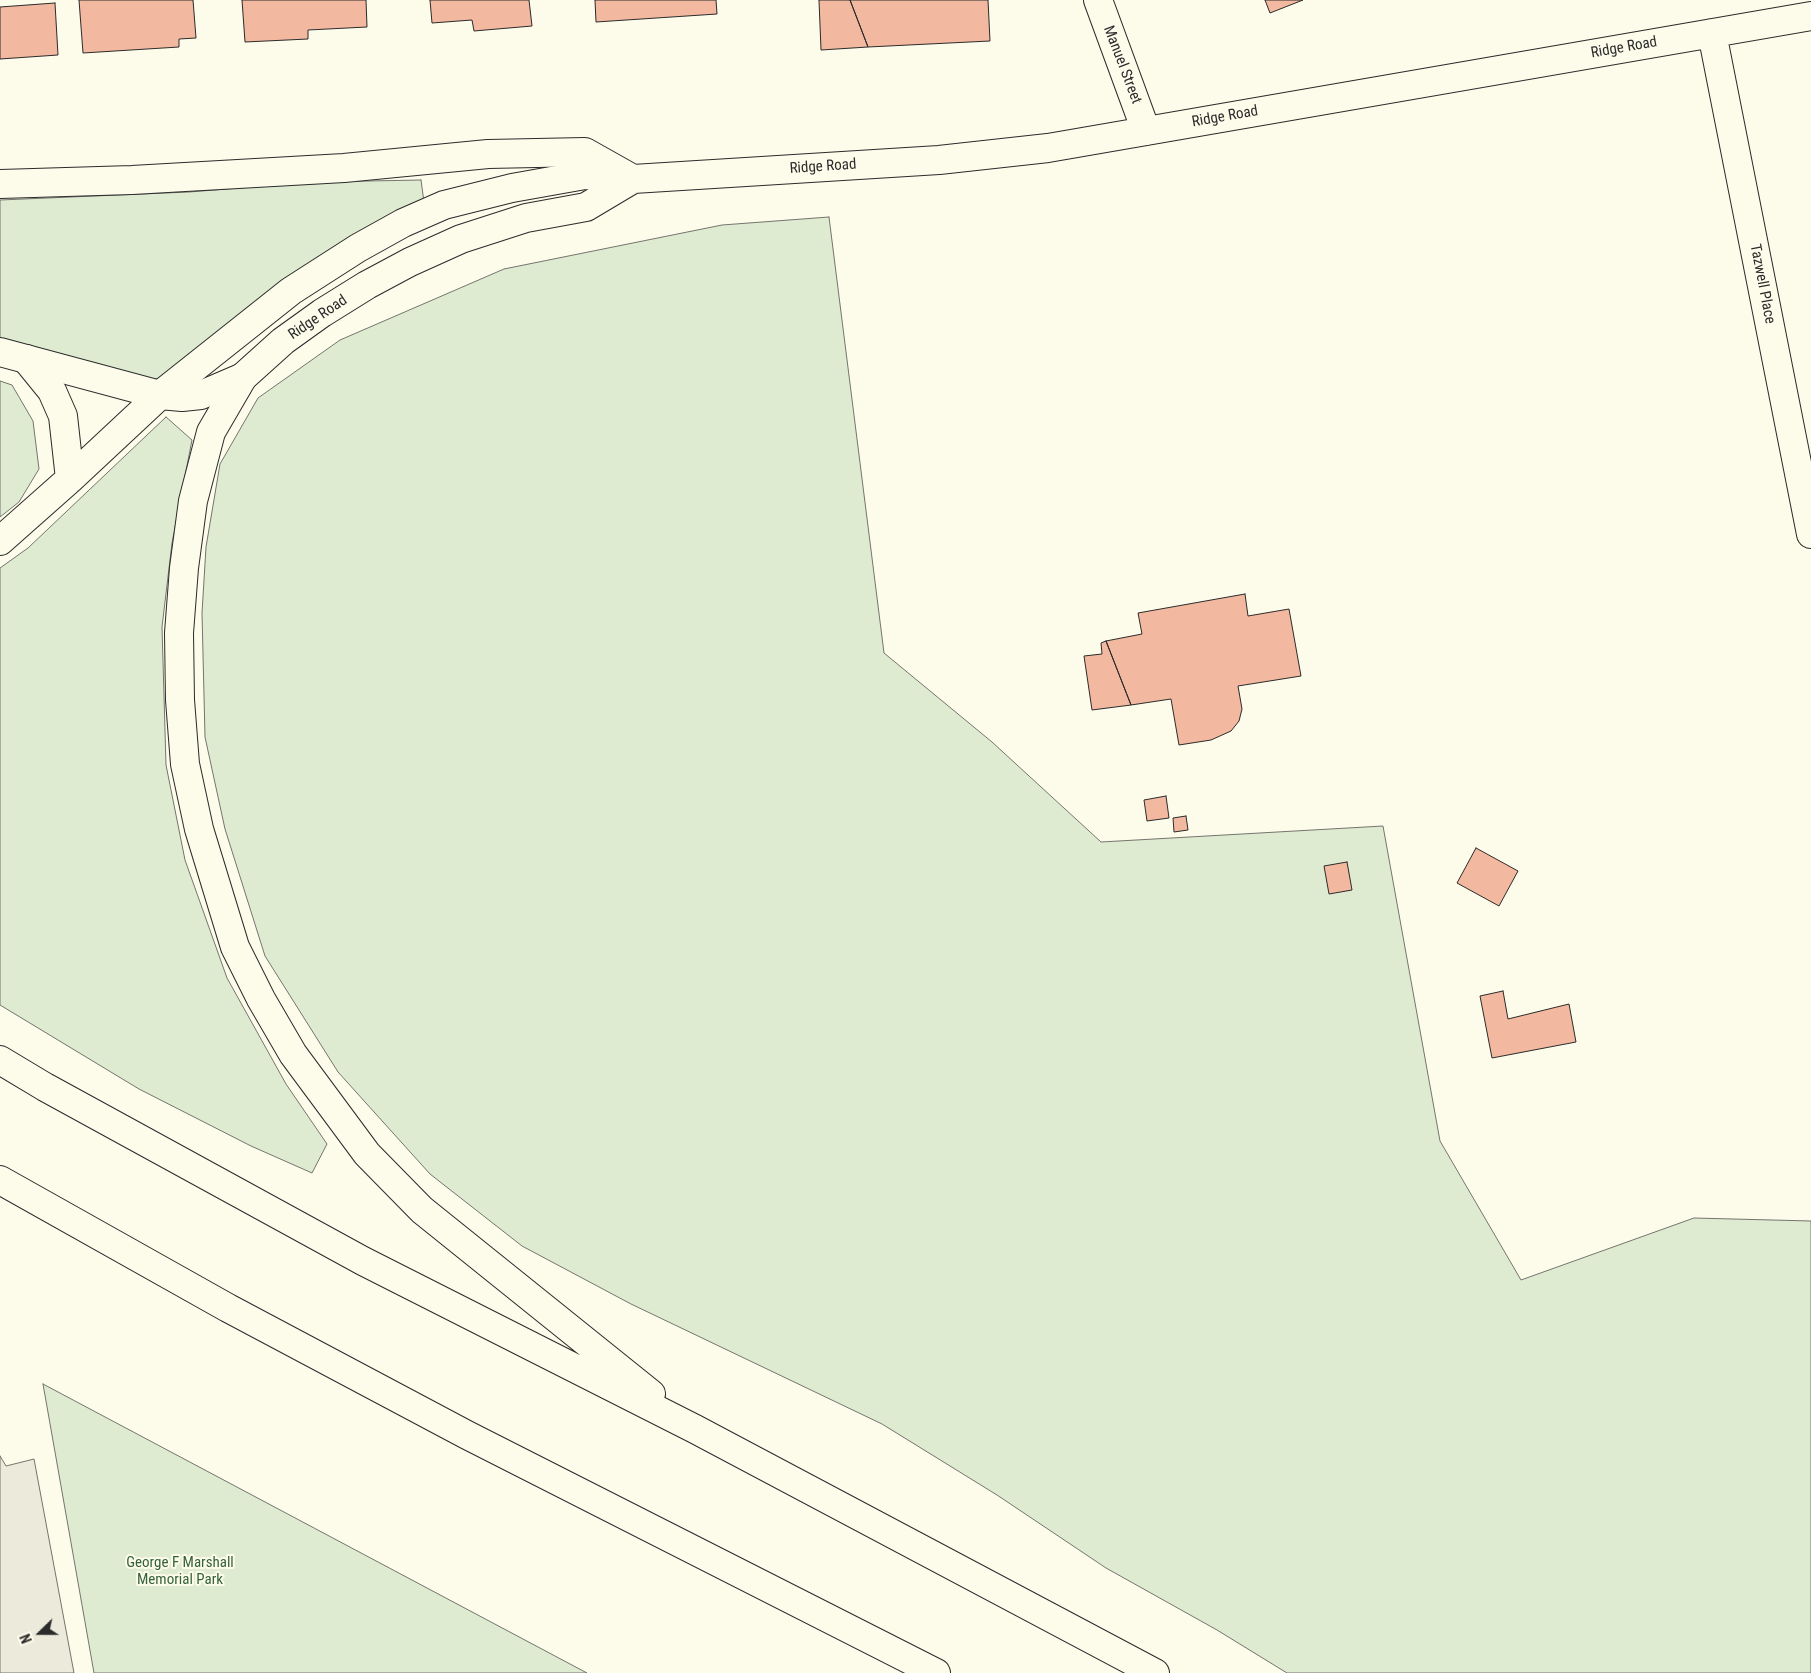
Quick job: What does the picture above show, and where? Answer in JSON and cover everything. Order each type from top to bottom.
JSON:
[{"type":"main road","name":"Manuel Street","points":[[1098,0],[1146,130]]},
{"type":"main road","name":"Ridge Road","points":[[13,355],[160,395],[182,397],[201,395],[243,378],[283,341],[322,313],[366,285],[410,262],[461,239],[526,218],[586,207],[633,179],[939,160],[1048,148],[1811,16]]},
{"type":"main road","name":"Tazwell Place","points":[[1712,33],[1811,534]]},
{"type":"main road","points":[[0,184],[132,180],[344,168],[488,154],[585,152],[633,179]]},
{"type":"main road","points":[[0,541],[160,395],[291,291],[403,223],[444,205],[512,188],[585,175],[633,179]]},
{"type":"main road","points":[[13,355],[52,391],[63,416],[70,479]]},
{"type":"main road","points":[[243,378],[211,432],[196,493],[184,568],[179,633],[180,700],[185,764],[199,830],[235,947],[260,1000],[293,1054],[367,1154],[422,1210],[695,1429]]},
{"type":"main road","points":[[0,1060],[54,1092],[363,1261],[695,1429],[1155,1673]]},
{"type":"main road","points":[[0,1180],[228,1308],[467,1435],[936,1673]]},
{"type":"green space","points":[[421,180],[424,202],[163,379],[152,379],[0,341],[0,200],[189,192],[315,182]]},
{"type":"green space","points":[[829,217],[884,653],[992,742],[1101,842],[1383,826],[1440,1141],[1521,1280],[1694,1218],[1811,1221],[1811,1673],[1287,1673],[1217,1630],[1106,1568],[997,1495],[882,1424],[631,1304],[522,1246],[430,1174],[338,1072],[265,956],[225,829],[205,737],[202,613],[206,547],[220,464],[258,398],[340,340],[504,269],[722,225]]},
{"type":"green space","points":[[0,381],[12,385],[33,421],[39,469],[19,502],[0,517]]},
{"type":"green space","points":[[166,417],[192,440],[172,543],[162,627],[166,765],[185,860],[227,978],[286,1084],[327,1144],[312,1173],[251,1146],[139,1089],[0,1005],[0,568],[28,548]]},
{"type":"green space","name":"George F Marshall Memorial Park","points":[[43,1384],[587,1673],[94,1673]]},
{"type":"shaded area","points":[[0,1456],[6,1466],[34,1459],[74,1673],[0,1673]]},
{"type":"building","points":[[79,0],[193,0],[196,38],[179,39],[179,47],[83,53]]},
{"type":"building","points":[[242,0],[366,0],[367,27],[308,30],[308,39],[245,42]]},
{"type":"building","points":[[430,0],[529,0],[532,26],[474,31],[472,20],[432,23]]},
{"type":"building","points":[[595,0],[716,0],[717,14],[596,22]]},
{"type":"building","points":[[819,0],[850,0],[868,47],[821,50]]},
{"type":"building","points":[[850,0],[988,0],[990,41],[868,47]]},
{"type":"building","points":[[1265,0],[1303,0],[1270,13]]},
{"type":"building","points":[[55,3],[58,55],[0,59],[0,7]]},
{"type":"building","points":[[1245,594],[1248,616],[1289,609],[1301,676],[1238,686],[1242,709],[1239,721],[1231,731],[1211,740],[1179,745],[1171,699],[1131,705],[1106,641],[1142,634],[1138,613]]},
{"type":"building","points":[[1106,641],[1131,705],[1092,710],[1084,656],[1102,654],[1101,643]]},
{"type":"building","points":[[1166,796],[1169,818],[1147,821],[1144,800]]},
{"type":"building","points":[[1186,816],[1188,830],[1174,832],[1173,818]]},
{"type":"building","points":[[1476,848],[1518,871],[1499,906],[1457,883]]},
{"type":"building","points":[[1347,862],[1352,890],[1329,894],[1324,866]]},
{"type":"building","points":[[1503,991],[1508,1019],[1569,1004],[1576,1042],[1492,1058],[1480,996]]}]
